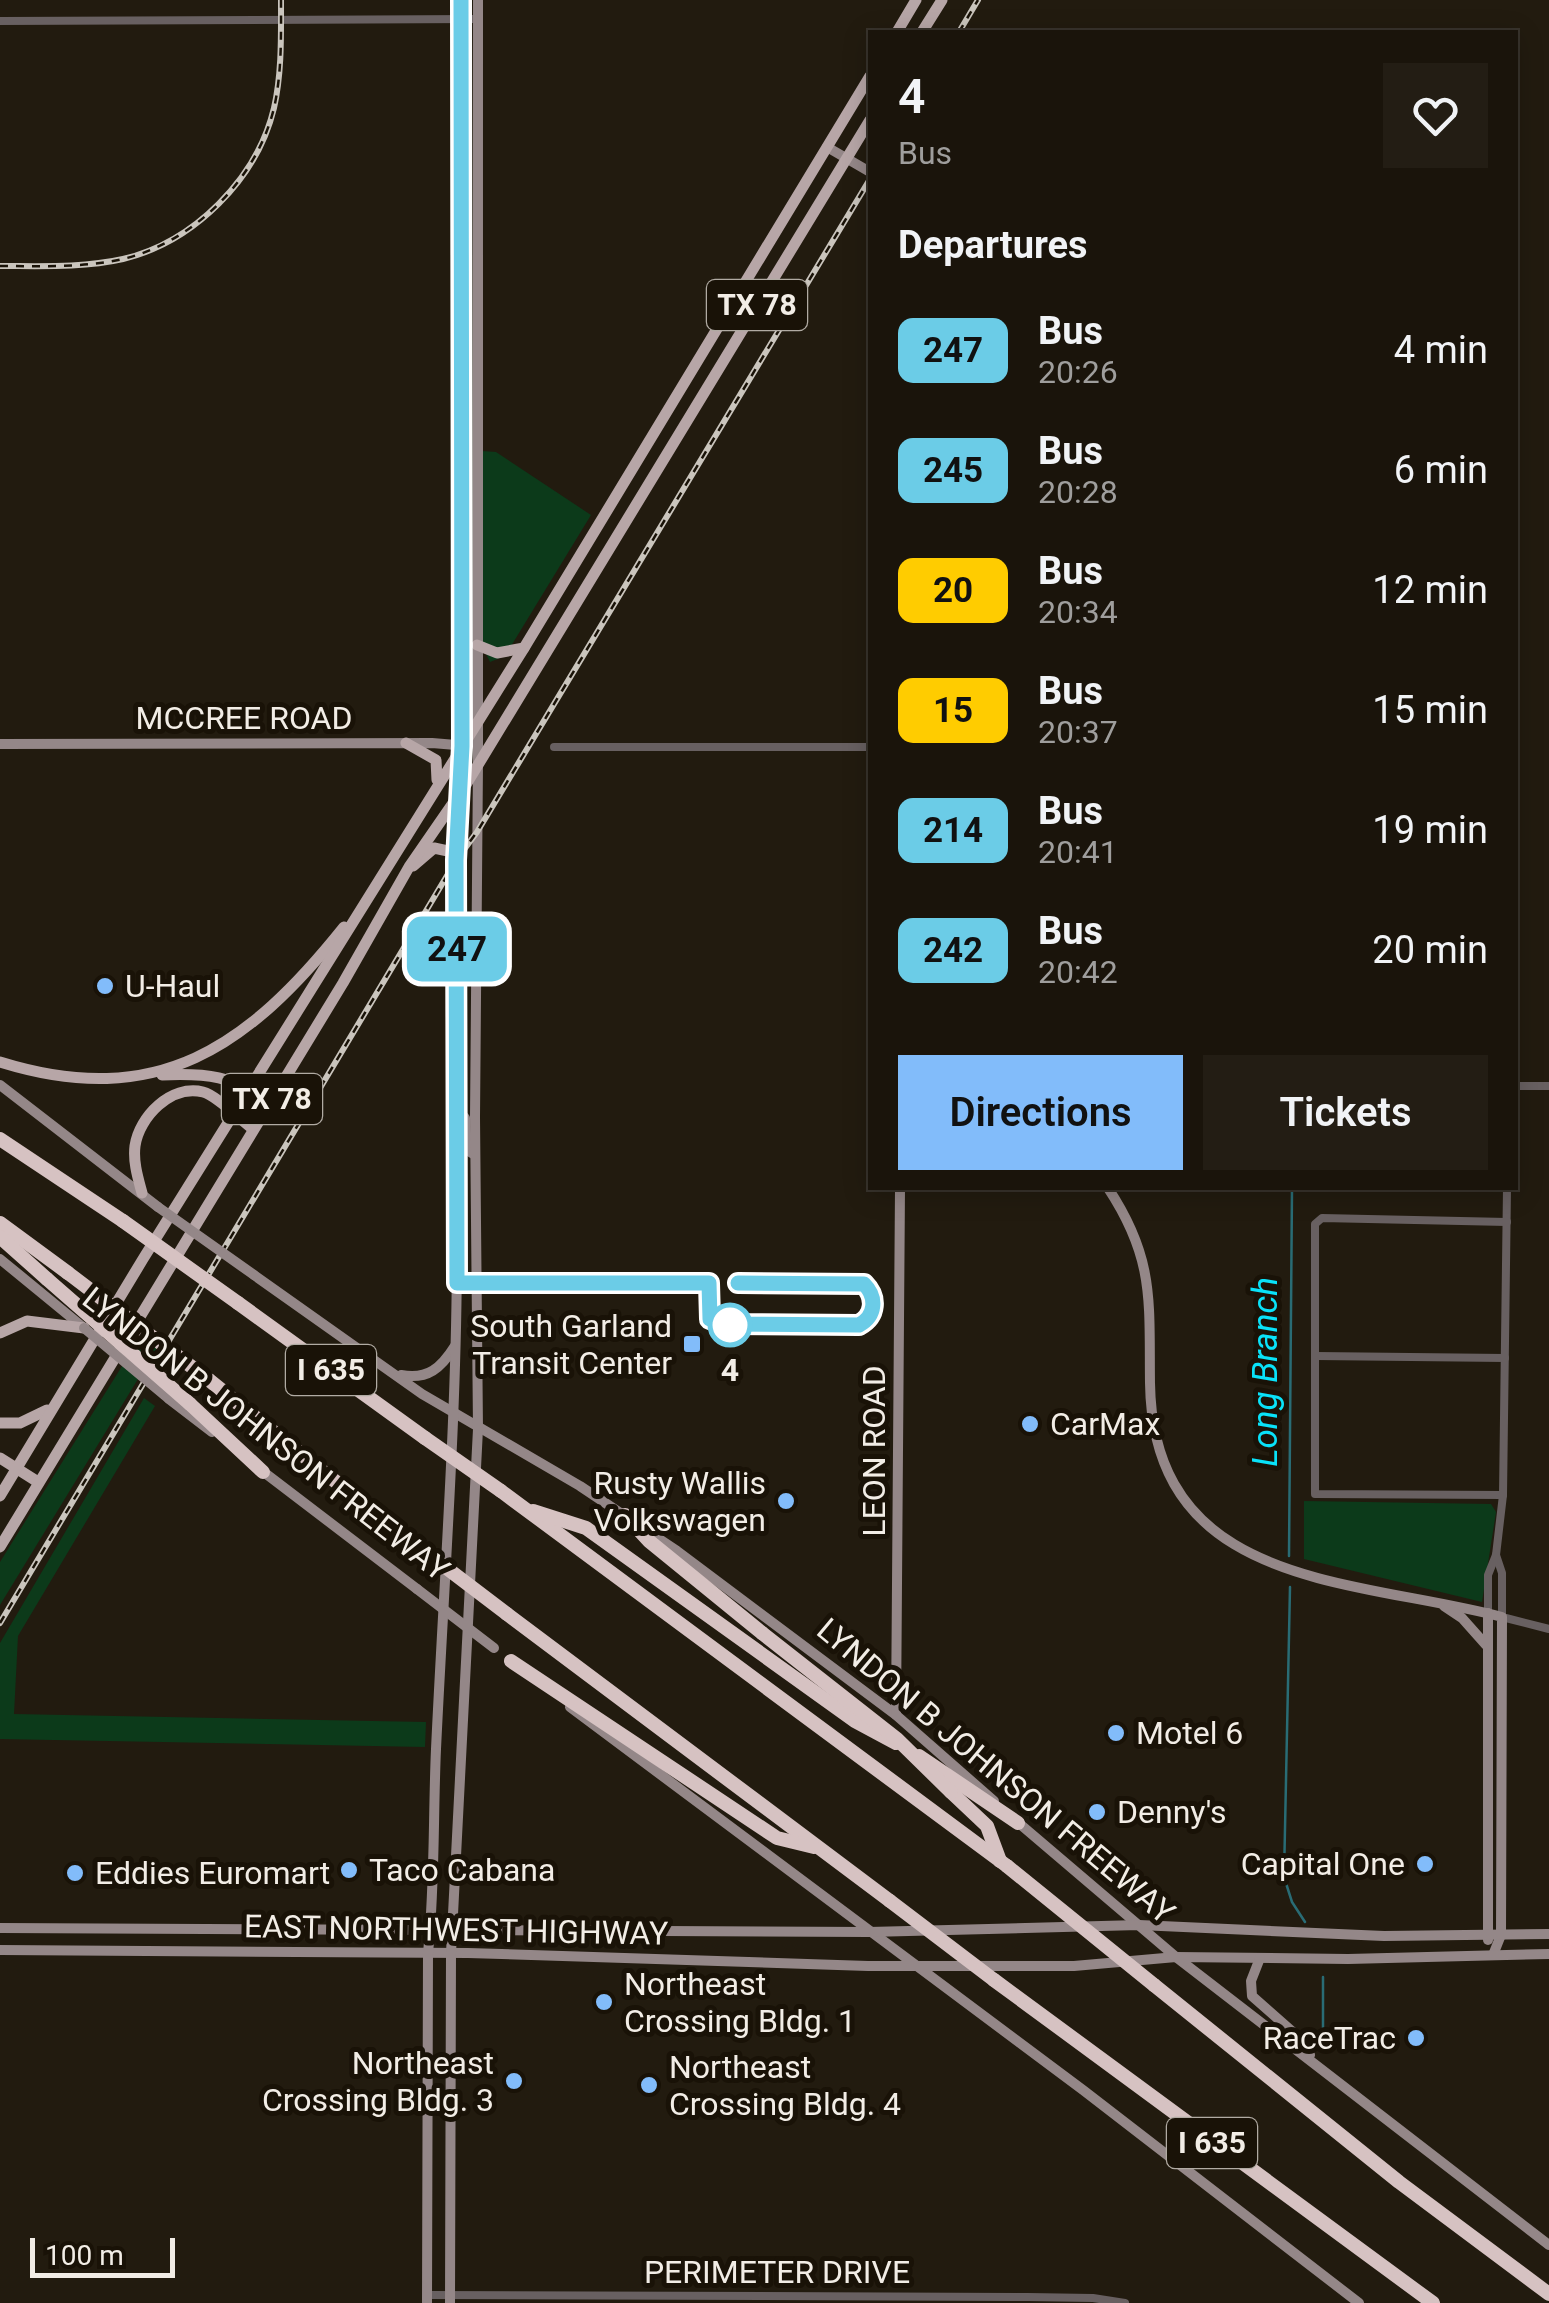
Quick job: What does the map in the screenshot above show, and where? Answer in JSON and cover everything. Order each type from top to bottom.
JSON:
[{"type":"highway","name":"LYNDON B JOHNSON FREEWAY","points":[[0,1139],[123,1221],[501,1491],[1004,1864],[1282,2090],[1549,2290]]},
{"type":"highway","name":"LYNDON B JOHNSON FREEWAY","points":[[0,1224],[209,1380],[386,1522],[994,1980],[1433,2303]]},
{"type":"highway","points":[[0,1237],[263,1472]]},
{"type":"highway","points":[[522,1507],[586,1528],[855,1722],[913,1752],[1018,1823]]},
{"type":"highway","points":[[624,1515],[650,1541],[896,1739],[988,1826],[1004,1864]]},
{"type":"highway","points":[[511,1662],[777,1838],[820,1848]]},
{"type":"main road","points":[[427,2299],[428,1953],[457,1283],[456,860],[462,746],[460,0]]},
{"type":"main road","points":[[478,0],[477,645],[478,723],[484,746]]},
{"type":"main road","points":[[898,30],[916,0]]},
{"type":"main road","points":[[923,30],[942,0]]},
{"type":"main road","name":"TX 78","points":[[0,1496],[524,648],[868,79]]},
{"type":"main road","name":"TX 78","points":[[0,1547],[409,867],[459,796],[484,746],[868,123]]},
{"type":"main road","points":[[827,146],[868,171]]},
{"type":"main road","points":[[460,311],[477,311]]},
{"type":"main road","points":[[460,326],[477,326]]},
{"type":"main road","points":[[477,645],[497,653],[524,648]]},
{"type":"main road","points":[[406,743],[436,760],[438,775],[433,793]]},
{"type":"main road","name":"MCCREE ROAD","points":[[0,744],[484,746]]},
{"type":"main road","points":[[450,2300],[451,1953],[478,1429],[478,763]]},
{"type":"main road","points":[[409,867],[419,864],[434,848],[448,851],[456,860]]},
{"type":"main road","points":[[128,1077],[178,1064],[228,1042],[310,970],[368,896]]},
{"type":"main road","points":[[0,1062],[42,1076],[202,1073],[224,1078],[271,1101]]},
{"type":"main road","name":"LYNDON B JOHNSON FREEWAY","points":[[0,1084],[158,1207],[394,1374],[624,1515],[735,1593],[896,1715],[1176,1957],[1549,2244]]},
{"type":"main road","points":[[142,1194],[135,1147],[140,1131],[156,1108],[172,1096],[192,1091],[212,1095],[254,1130]]},
{"type":"main road","points":[[218,1139],[222,1106]]},
{"type":"main road","points":[[456,1107],[465,1118],[468,1150],[475,1155]]},
{"type":"main road","name":"LEON ROAD","points":[[896,1715],[900,1190]]},
{"type":"main road","points":[[1109,1190],[1132,1228],[1148,1274],[1152,1420],[1166,1466],[1181,1494],[1221,1538],[1273,1566],[1502,1617],[1501,1935],[1494,1955]]},
{"type":"main road","name":"LYNDON B JOHNSON FREEWAY","points":[[0,1259],[169,1400],[1359,2303]]},
{"type":"main road","points":[[457,1283],[476,1283]]},
{"type":"main road","points":[[0,1334],[27,1321],[84,1328]]},
{"type":"main road","points":[[394,1374],[412,1377],[434,1372],[455,1345]]},
{"type":"main road","points":[[0,1423],[20,1424],[40,1416],[54,1404]]},
{"type":"main road","points":[[0,1458],[38,1482]]},
{"type":"main road","points":[[1439,1603],[1462,1618],[1488,1646]]},
{"type":"main road","points":[[1488,1613],[1486,1935],[1494,1955]]},
{"type":"main road","points":[[442,1672],[466,1671]]},
{"type":"main road","points":[[1487,1768],[1502,1768]]},
{"type":"main road","name":"EAST NORTHWEST HIGHWAY","points":[[0,1928],[869,1932],[1138,1925],[1346,1934],[1549,1934]]},
{"type":"main road","points":[[45,1928],[45,1950]]},
{"type":"main road","points":[[213,1929],[214,1951]]},
{"type":"main road","points":[[1346,1934],[1348,1959]]},
{"type":"main road","name":"EAST NORTHWEST HIGHWAY","points":[[0,1950],[451,1953],[868,1966],[1074,1966],[1176,1957],[1348,1959],[1549,1954]]},
{"type":"main road","points":[[1260,1958],[1252,1981],[1252,1996],[1303,2041],[1312,2060]]},
{"type":"main road","points":[[868,1966],[910,1972],[941,1985]]},
{"type":"street","points":[[0,21],[478,19]]},
{"type":"street","points":[[554,747],[868,747]]},
{"type":"street","points":[[1518,1086],[1549,1086]]},
{"type":"street","points":[[1488,1613],[1488,1575],[1496,1555],[1504,1496],[1507,1190]]},
{"type":"street","points":[[1504,1496],[1315,1494],[1316,1224],[1322,1218],[1506,1222]]},
{"type":"street","points":[[1316,1356],[1505,1358]]},
{"type":"street","points":[[1496,1555],[1502,1572],[1502,1617],[1549,1629]]},
{"type":"street","name":"PERIMETER DRIVE","points":[[427,2299],[1094,2298],[1125,2303]]},
{"type":"green space","points":[[482,451],[496,452],[591,515],[505,656],[490,662],[482,646]]},
{"type":"green space","points":[[147,1326],[163,1338],[0,1605],[0,1562]]},
{"type":"green space","points":[[144,1398],[155,1406],[18,1636],[14,1714],[426,1722],[425,1747],[0,1739],[0,1643]]},
{"type":"green space","points":[[1304,1501],[1491,1504],[1496,1512],[1482,1602],[1304,1559]]},
{"type":"waterway","name":"Long Branch","points":[[1289,1556],[1292,1190]]},
{"type":"waterway","name":"Long Branch","points":[[1290,1587],[1284,1877],[1292,1902],[1305,1922]]},
{"type":"waterway","name":"Long Branch","points":[[1323,1977],[1323,2046]]},
{"type":"railway","points":[[0,266],[77,265],[123,259],[174,238],[219,204],[253,159],[274,108],[280,68],[281,0]]},
{"type":"railway","points":[[960,30],[978,0]]},
{"type":"railway","points":[[0,1623],[868,182]]},
{"type":"bus line","name":"247","points":[[461,0],[462,746],[456,860],[457,1283],[709,1283],[710,1319],[723,1324],[859,1325],[872,1310],[872,1294],[864,1284],[738,1283]]},
{"type":"place","name":"U-Haul","points":[[105,986]]},
{"type":"place","name":"4","points":[[730,1325]]},
{"type":"place","name":"South Garland Transit Center","points":[[692,1344]]},
{"type":"place","name":"CarMax","points":[[1030,1424]]},
{"type":"place","name":"Rusty Wallis Volkswagen","points":[[786,1501]]},
{"type":"place","name":"Motel 6","points":[[1116,1733]]},
{"type":"place","name":"Denny's","points":[[1097,1812]]},
{"type":"place","name":"Capital One","points":[[1425,1864]]},
{"type":"place","name":"Taco Cabana","points":[[349,1870]]},
{"type":"place","name":"Eddies Euromart","points":[[75,1873]]},
{"type":"place","name":"Northeast Crossing Bldg. 1","points":[[604,2002]]},
{"type":"place","name":"RaceTrac","points":[[1416,2038]]},
{"type":"place","name":"Northeast Crossing Bldg. 3","points":[[514,2081]]},
{"type":"place","name":"Northeast Crossing Bldg. 4","points":[[649,2085]]}]
